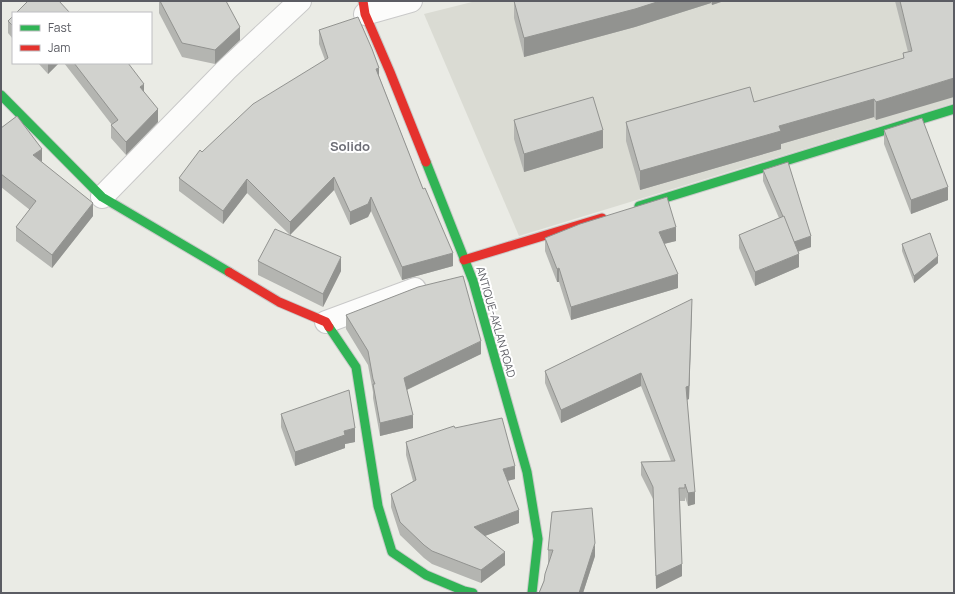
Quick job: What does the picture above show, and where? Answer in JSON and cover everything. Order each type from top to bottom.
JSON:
[{"type":"street","points":[[102,197],[226,70],[300,1]]},
{"type":"street","points":[[364,8],[411,1]]},
{"type":"street","name":"ANTIQUE-AKLAN ROAD","points":[[364,8],[468,267],[527,472],[538,539],[532,593]]},
{"type":"street","points":[[1,95],[102,197],[279,302],[326,322],[356,368],[378,506],[392,552],[426,575],[464,591],[473,593]]},
{"type":"street","points":[[630,209],[954,110]]},
{"type":"street","points":[[326,322],[414,289],[442,282],[468,267],[607,216]]},
{"type":"shaded area","points":[[476,1],[954,1],[954,103],[519,236],[424,14]]},
{"type":"building","points":[[28,1],[59,1],[69,12],[17,12]]},
{"type":"building","points":[[160,1],[226,1],[240,27],[215,50],[182,43]]},
{"type":"building","points":[[514,1],[660,1],[524,38]]},
{"type":"building","points":[[900,1],[954,1],[954,78],[876,102],[874,99],[779,126],[781,131],[640,171],[626,122],[750,87],[754,102],[904,58],[903,53],[912,51]]},
{"type":"building","points":[[12,17],[12,25],[8,21]]},
{"type":"building","points":[[358,17],[372,49],[379,68],[376,69],[423,189],[425,188],[453,253],[402,267],[371,197],[368,204],[350,212],[334,177],[290,222],[247,179],[223,211],[179,178],[200,150],[202,152],[253,104],[328,58],[319,30]]},
{"type":"building","points":[[75,64],[129,64],[144,84],[140,87],[158,109],[126,142],[111,125],[118,120]]},
{"type":"building","points":[[593,97],[603,130],[524,154],[514,120]]},
{"type":"building","points":[[17,116],[42,149],[33,155],[93,203],[52,255],[16,227],[36,201],[1,174],[1,128]]},
{"type":"building","points":[[922,118],[948,187],[911,200],[884,130]]},
{"type":"building","points":[[788,162],[811,236],[794,242],[763,170]]},
{"type":"building","points":[[667,197],[676,227],[659,232],[678,274],[571,307],[559,268],[557,269],[545,238],[580,224]]},
{"type":"building","points":[[784,216],[799,254],[755,272],[739,235]]},
{"type":"building","points":[[275,229],[341,257],[323,294],[258,261]]},
{"type":"building","points":[[930,233],[938,256],[914,276],[902,244]]},
{"type":"building","points":[[463,276],[481,341],[404,378],[413,415],[380,423],[373,384],[375,384],[368,351],[346,315],[418,287]]},
{"type":"building","points":[[692,299],[689,386],[686,387],[695,492],[688,493],[685,484],[685,488],[679,488],[682,564],[656,576],[653,487],[641,462],[675,461],[641,373],[561,410],[545,371]]},
{"type":"building","points":[[349,390],[355,428],[344,431],[345,435],[295,452],[281,414]]},
{"type":"building","points":[[502,418],[515,466],[503,469],[519,510],[474,527],[505,552],[481,570],[432,551],[424,545],[400,522],[391,494],[416,480],[406,442],[454,426],[455,428]]},
{"type":"building","points":[[592,508],[595,543],[579,593],[539,593],[553,550],[548,550],[552,512]]},
{"type":"traffic: fast","points":[[1,95],[102,197],[229,272]]},
{"type":"traffic: fast","points":[[639,206],[954,109]]},
{"type":"traffic: fast","points":[[426,162],[473,281],[527,472],[538,539],[532,593]]},
{"type":"traffic: fast","points":[[329,327],[356,367],[378,506],[392,552],[426,575],[464,591],[473,593]]},
{"type":"traffic: jam","points":[[363,1],[365,14],[426,162]]},
{"type":"traffic: jam","points":[[464,260],[602,218]]},
{"type":"traffic: jam","points":[[229,272],[279,302],[326,322],[329,327]]},
{"type":"district","name":"Solido","points":[[350,146]]}]
